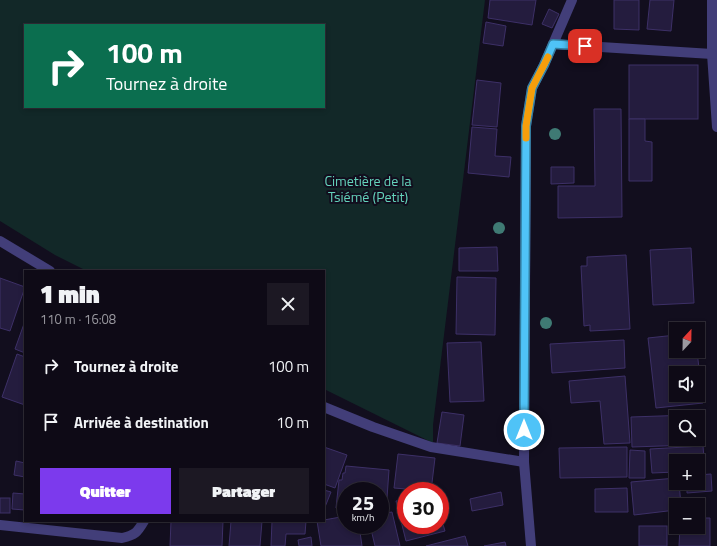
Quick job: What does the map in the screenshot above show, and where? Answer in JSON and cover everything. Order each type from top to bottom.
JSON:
[{"type":"street","points":[[531,546],[524,462],[526,126],[532,88],[544,65],[572,0]]},
{"type":"street","points":[[712,0],[712,54],[717,127]]},
{"type":"street","points":[[553,44],[712,54]]},
{"type":"street","points":[[0,242],[48,270]]},
{"type":"street","points":[[325,407],[374,428],[431,447],[524,462]]},
{"type":"street","points":[[0,525],[122,538],[134,536],[143,522]]},
{"type":"green space","name":"Cimetière de la Tsiémé (Petit)","points":[[0,0],[485,0],[433,425],[433,443],[325,389],[325,270],[85,270],[55,255],[0,221]]},
{"type":"building","points":[[490,0],[536,0],[532,25],[488,18]]},
{"type":"building","points":[[614,0],[639,0],[639,30],[614,29]]},
{"type":"building","points":[[650,0],[674,0],[671,31],[647,29]]},
{"type":"building","points":[[549,9],[559,14],[552,28],[542,24]]},
{"type":"building","points":[[486,22],[506,26],[503,46],[483,43]]},
{"type":"building","points":[[629,65],[698,65],[698,119],[629,119]]},
{"type":"building","points":[[477,80],[501,83],[497,127],[472,125]]},
{"type":"building","points":[[594,109],[621,109],[622,217],[558,218],[558,186],[595,186]]},
{"type":"building","points":[[629,119],[645,119],[645,141],[652,142],[652,181],[629,181]]},
{"type":"building","points":[[472,127],[497,129],[495,156],[511,157],[509,177],[468,173]]},
{"type":"building","points":[[551,167],[574,167],[574,183],[551,184]]},
{"type":"building","points":[[497,247],[498,271],[459,271],[459,248]]},
{"type":"building","points":[[691,248],[694,303],[653,305],[650,250]]},
{"type":"building","points":[[626,255],[630,329],[590,331],[590,325],[584,326],[581,266],[587,266],[587,257]]},
{"type":"building","points":[[457,277],[496,278],[495,335],[456,334]]},
{"type":"building","points":[[0,278],[24,287],[24,290],[10,331],[0,328]]},
{"type":"building","points":[[24,324],[24,353],[15,349]]},
{"type":"building","points":[[669,336],[669,358],[698,358],[699,366],[669,366],[669,402],[703,403],[656,408],[648,338]]},
{"type":"building","points":[[624,340],[625,368],[552,373],[550,344]]},
{"type":"building","points":[[481,342],[484,401],[450,402],[447,343]]},
{"type":"building","points":[[17,354],[24,357],[24,405],[2,397]]},
{"type":"building","points":[[625,376],[630,443],[604,444],[600,401],[571,403],[569,381]]},
{"type":"building","points":[[442,412],[464,415],[460,446],[437,443]]},
{"type":"building","points":[[669,416],[669,446],[632,447],[631,417]]},
{"type":"building","points":[[703,446],[704,454],[669,454],[669,472],[652,473],[650,449]]},
{"type":"building","points":[[325,447],[347,455],[335,488],[325,484]]},
{"type":"building","points":[[627,447],[627,477],[560,478],[559,448]]},
{"type":"building","points":[[630,450],[645,451],[645,478],[629,478]]},
{"type":"building","points":[[398,454],[435,458],[432,482],[397,482],[397,488],[394,488]]},
{"type":"building","points":[[16,461],[24,463],[24,477],[14,475]]},
{"type":"building","points":[[346,466],[389,470],[388,482],[339,482],[339,480],[342,480],[343,473],[345,473]]},
{"type":"building","points":[[705,474],[711,474],[712,491],[687,493],[687,490],[705,490]]},
{"type":"building","points":[[669,479],[669,490],[680,490],[680,498],[669,498],[669,511],[634,515],[631,482]]},
{"type":"building","points":[[627,488],[628,512],[595,512],[595,489]]},
{"type":"building","points":[[325,490],[331,492],[325,507]]},
{"type":"building","points":[[501,492],[503,505],[472,511],[470,499]]},
{"type":"building","points":[[13,493],[24,494],[24,510],[12,509]]},
{"type":"building","points":[[0,498],[10,498],[10,513],[0,513]]},
{"type":"building","points":[[389,512],[392,512],[400,546],[375,546],[372,534],[389,534]]},
{"type":"building","points":[[337,518],[337,534],[360,534],[362,546],[321,546],[317,522],[325,522],[325,520]]},
{"type":"building","points":[[705,518],[710,518],[710,546],[679,546],[680,534],[705,534]]},
{"type":"building","points":[[171,522],[223,522],[222,546],[170,546]]},
{"type":"building","points":[[231,522],[262,522],[260,546],[229,546]]},
{"type":"building","points":[[272,522],[306,522],[305,534],[286,534],[285,546],[271,546]]},
{"type":"building","points":[[639,526],[667,526],[667,546],[639,546]]},
{"type":"building","points":[[404,534],[433,534],[406,541]]},
{"type":"building","points":[[465,536],[468,546],[426,546]]},
{"type":"building","points":[[311,537],[312,546],[299,546],[298,540]]},
{"type":"building","points":[[505,542],[506,546],[484,546]]},
{"type":"slow traffic","points":[[526,138],[526,126],[532,88],[548,57]]},
{"type":"route","points":[[524,430],[526,126],[532,88],[553,44],[585,46]]}]
